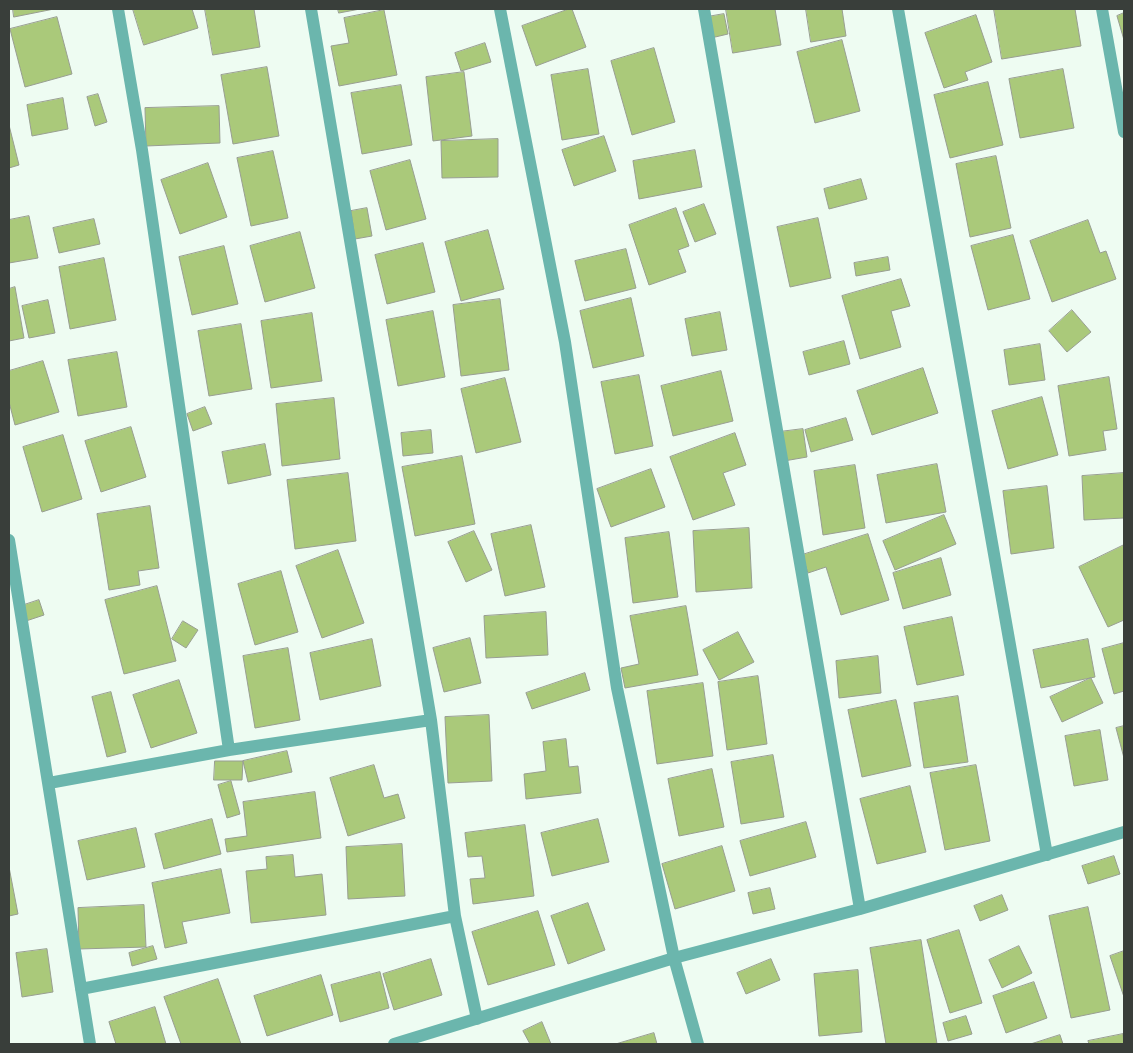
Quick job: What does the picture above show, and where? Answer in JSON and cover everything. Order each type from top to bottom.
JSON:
[{"type":"street","points":[[118,9],[142,150],[229,750]]},
{"type":"street","points":[[311,9],[431,720],[455,916],[477,1019]]},
{"type":"street","points":[[500,9],[565,342],[616,688],[674,958],[698,1044]]},
{"type":"street","points":[[704,9],[860,909]]},
{"type":"street","points":[[898,9],[1047,855]]},
{"type":"street","points":[[1102,9],[1124,132]]},
{"type":"street","points":[[9,540],[90,1044]]},
{"type":"street","points":[[49,783],[229,750],[431,720]]},
{"type":"street","points":[[394,1044],[674,958],[860,909],[1124,832]]},
{"type":"street","points":[[81,989],[455,916]]},
{"type":"building","points":[[13,9],[54,9],[14,17]]},
{"type":"building","points":[[133,9],[192,9],[198,28],[144,45]]},
{"type":"building","points":[[205,9],[254,9],[260,47],[213,55]]},
{"type":"building","points":[[338,9],[360,9],[339,13]]},
{"type":"building","points":[[572,9],[586,47],[536,66],[522,26]]},
{"type":"building","points":[[726,9],[775,9],[781,45],[733,53]]},
{"type":"building","points":[[806,9],[842,9],[846,36],[811,42]]},
{"type":"building","points":[[994,9],[1075,9],[1081,46],[1002,59]]},
{"type":"building","points":[[384,10],[397,75],[339,86],[331,46],[349,43],[344,18]]},
{"type":"building","points":[[1124,13],[1124,40],[1117,16]]},
{"type":"building","points":[[724,14],[728,34],[711,38],[707,17]]},
{"type":"building","points":[[976,15],[992,62],[965,72],[968,80],[944,88],[925,33]]},
{"type":"building","points":[[57,17],[72,74],[25,87],[10,29]]},
{"type":"building","points":[[842,40],[860,111],[815,123],[797,52]]},
{"type":"building","points":[[485,43],[491,62],[461,71],[455,53]]},
{"type":"building","points":[[654,48],[675,122],[632,135],[611,61]]},
{"type":"building","points":[[267,67],[279,136],[233,144],[221,75]]},
{"type":"building","points":[[588,69],[599,134],[562,140],[551,75]]},
{"type":"building","points":[[1063,69],[1074,128],[1020,138],[1009,79]]},
{"type":"building","points":[[464,72],[472,136],[433,141],[426,77]]},
{"type":"building","points":[[988,82],[1003,145],[950,158],[934,95]]},
{"type":"building","points":[[401,85],[412,145],[362,154],[351,93]]},
{"type":"building","points":[[98,94],[107,122],[95,126],[87,97]]},
{"type":"building","points":[[63,98],[68,129],[32,136],[27,105]]},
{"type":"building","points":[[219,106],[220,143],[146,146],[145,108]]},
{"type":"building","points":[[9,125],[19,165],[9,168]]},
{"type":"building","points":[[604,136],[616,171],[574,186],[562,150]]},
{"type":"building","points":[[498,139],[498,177],[442,178],[441,141]]},
{"type":"building","points":[[695,150],[702,187],[639,199],[633,161]]},
{"type":"building","points":[[273,151],[288,218],[251,226],[237,158]]},
{"type":"building","points":[[996,156],[1011,228],[970,237],[956,164]]},
{"type":"building","points":[[410,160],[426,219],[386,230],[370,171]]},
{"type":"building","points":[[208,163],[227,217],[180,234],[161,180]]},
{"type":"building","points":[[861,179],[867,199],[829,209],[824,189]]},
{"type":"building","points":[[704,204],[716,234],[695,242],[683,212]]},
{"type":"building","points":[[367,208],[372,236],[355,239],[351,211]]},
{"type":"building","points":[[676,208],[689,246],[678,250],[686,272],[649,285],[629,225]]},
{"type":"building","points":[[29,216],[38,258],[9,263],[9,220]]},
{"type":"building","points":[[818,218],[831,278],[790,287],[777,227]]},
{"type":"building","points":[[94,219],[100,244],[59,253],[53,228]]},
{"type":"building","points":[[1088,220],[1100,253],[1106,251],[1116,279],[1052,302],[1030,241]]},
{"type":"building","points":[[488,230],[504,289],[461,301],[445,242]]},
{"type":"building","points":[[300,232],[315,288],[265,302],[250,246]]},
{"type":"building","points":[[1013,235],[1030,299],[988,310],[971,246]]},
{"type":"building","points":[[423,243],[435,292],[387,304],[375,255]]},
{"type":"building","points":[[224,246],[238,304],[192,315],[179,257]]},
{"type":"building","points":[[626,249],[636,288],[585,301],[575,261]]},
{"type":"building","points":[[888,257],[890,270],[856,276],[854,263]]},
{"type":"building","points":[[104,258],[116,320],[70,329],[59,267]]},
{"type":"building","points":[[901,279],[910,306],[891,311],[901,347],[860,359],[842,296]]},
{"type":"building","points":[[15,287],[24,338],[9,341],[9,289]]},
{"type":"building","points":[[631,298],[644,356],[593,368],[580,311]]},
{"type":"building","points":[[500,299],[509,370],[461,376],[453,305]]},
{"type":"building","points":[[48,300],[55,333],[29,338],[22,306]]},
{"type":"building","points":[[1072,310],[1091,332],[1067,352],[1049,331]]},
{"type":"building","points":[[433,311],[445,377],[398,386],[386,320]]},
{"type":"building","points":[[720,312],[727,350],[692,356],[685,319]]},
{"type":"building","points":[[312,313],[322,381],[271,388],[261,321]]},
{"type":"building","points":[[241,324],[252,389],[209,396],[198,331]]},
{"type":"building","points":[[844,341],[850,364],[809,375],[803,352]]},
{"type":"building","points":[[1040,344],[1045,380],[1009,385],[1004,350]]},
{"type":"building","points":[[117,352],[127,407],[78,416],[68,360]]},
{"type":"building","points":[[43,361],[59,412],[15,425],[9,402],[9,371]]},
{"type":"building","points":[[923,368],[938,413],[872,435],[857,391]]},
{"type":"building","points":[[721,371],[733,421],[673,436],[661,386]]},
{"type":"building","points":[[639,375],[653,446],[615,454],[601,382]]},
{"type":"building","points":[[1109,377],[1117,429],[1103,431],[1106,450],[1069,456],[1058,386]]},
{"type":"building","points":[[505,378],[521,442],[476,453],[461,389]]},
{"type":"building","points":[[1042,397],[1058,455],[1008,469],[992,411]]},
{"type":"building","points":[[334,398],[340,459],[282,466],[276,404]]},
{"type":"building","points":[[205,407],[212,424],[193,431],[187,414]]},
{"type":"building","points":[[846,418],[853,440],[811,452],[805,430]]},
{"type":"building","points":[[131,427],[146,477],[101,492],[85,441]]},
{"type":"building","points":[[803,429],[807,457],[784,461],[779,432]]},
{"type":"building","points":[[431,430],[433,453],[403,456],[401,433]]},
{"type":"building","points":[[735,433],[746,465],[723,473],[735,505],[693,520],[670,457]]},
{"type":"building","points":[[63,435],[82,499],[42,512],[23,447]]},
{"type":"building","points":[[265,444],[271,475],[228,484],[222,452]]},
{"type":"building","points":[[462,456],[475,524],[415,536],[402,467]]},
{"type":"building","points":[[937,464],[946,512],[886,523],[877,475]]},
{"type":"building","points":[[855,465],[865,528],[823,535],[814,471]]},
{"type":"building","points":[[651,469],[665,507],[611,527],[597,489]]},
{"type":"building","points":[[348,473],[356,541],[295,549],[287,480]]},
{"type":"building","points":[[1124,473],[1124,518],[1084,520],[1082,476]]},
{"type":"building","points":[[1047,486],[1054,548],[1011,554],[1003,491]]},
{"type":"building","points":[[150,506],[159,568],[138,571],[140,585],[109,590],[97,514]]},
{"type":"building","points":[[944,515],[956,544],[895,570],[883,541]]},
{"type":"building","points":[[531,525],[545,587],[505,596],[491,534]]},
{"type":"building","points":[[749,528],[752,588],[696,592],[693,531]]},
{"type":"building","points":[[474,531],[492,570],[466,582],[448,542]]},
{"type":"building","points":[[669,532],[678,597],[633,603],[625,538]]},
{"type":"building","points":[[868,534],[889,600],[841,615],[826,567],[808,573],[802,555]]},
{"type":"building","points":[[1124,545],[1124,620],[1108,627],[1079,567]]},
{"type":"building","points":[[338,550],[364,623],[322,638],[296,566]]},
{"type":"building","points":[[941,558],[951,595],[903,609],[893,573]]},
{"type":"building","points":[[281,571],[298,632],[255,645],[238,584]]},
{"type":"building","points":[[157,586],[176,661],[124,674],[105,600]]},
{"type":"building","points":[[39,600],[44,615],[26,621],[21,606]]},
{"type":"building","points":[[686,606],[698,675],[625,688],[621,668],[639,664],[630,616]]},
{"type":"building","points":[[546,612],[548,655],[486,658],[484,616]]},
{"type":"building","points":[[952,617],[964,675],[917,685],[904,627]]},
{"type":"building","points":[[183,621],[198,630],[186,648],[172,639]]},
{"type":"building","points":[[738,632],[754,662],[719,680],[703,650]]},
{"type":"building","points":[[470,638],[481,683],[444,692],[433,648]]},
{"type":"building","points":[[372,639],[381,686],[320,700],[310,653]]},
{"type":"building","points":[[1088,639],[1095,677],[1041,688],[1033,650]]},
{"type":"building","points":[[1124,643],[1124,691],[1114,694],[1102,649]]},
{"type":"building","points":[[288,648],[300,720],[255,728],[243,656]]},
{"type":"building","points":[[878,656],[881,693],[839,698],[836,661]]},
{"type":"building","points":[[585,673],[590,690],[532,709],[526,693]]},
{"type":"building","points":[[758,676],[767,744],[727,750],[718,682]]},
{"type":"building","points":[[1091,678],[1103,703],[1062,722],[1050,697]]},
{"type":"building","points":[[179,680],[197,733],[151,748],[133,695]]},
{"type":"building","points":[[703,683],[713,756],[657,764],[647,691]]},
{"type":"building","points":[[111,692],[126,752],[107,757],[92,697]]},
{"type":"building","points":[[958,696],[968,762],[924,768],[914,703]]},
{"type":"building","points":[[896,700],[911,766],[862,777],[848,710]]},
{"type":"building","points":[[489,715],[492,781],[448,783],[445,717]]},
{"type":"building","points":[[1124,726],[1124,758],[1116,728]]},
{"type":"building","points":[[1100,730],[1108,780],[1074,786],[1065,736]]},
{"type":"building","points":[[566,739],[569,767],[578,766],[581,793],[526,799],[524,774],[546,771],[543,742]]},
{"type":"building","points":[[287,751],[292,772],[248,782],[243,761]]},
{"type":"building","points":[[773,755],[784,817],[741,824],[731,762]]},
{"type":"building","points":[[215,761],[243,761],[242,780],[214,780]]},
{"type":"building","points":[[374,765],[384,798],[398,794],[405,818],[348,836],[330,778]]},
{"type":"building","points":[[976,765],[990,841],[945,850],[930,773]]},
{"type":"building","points":[[712,769],[724,827],[679,836],[668,779]]},
{"type":"building","points":[[231,781],[240,814],[227,818],[218,785]]},
{"type":"building","points":[[910,786],[926,852],[877,864],[860,799]]},
{"type":"building","points":[[315,792],[321,838],[227,852],[225,839],[247,836],[243,802]]},
{"type":"building","points":[[212,819],[221,854],[164,869],[155,834]]},
{"type":"building","points":[[598,819],[609,862],[552,876],[541,833]]},
{"type":"building","points":[[806,822],[816,857],[750,876],[740,841]]},
{"type":"building","points":[[525,825],[534,896],[473,904],[470,879],[485,878],[482,856],[468,857],[465,833]]},
{"type":"building","points":[[136,828],[145,867],[87,880],[78,841]]},
{"type":"building","points":[[402,844],[405,896],[348,899],[346,847]]},
{"type":"building","points":[[722,846],[735,891],[675,909],[662,864]]},
{"type":"building","points":[[293,855],[295,877],[322,874],[326,915],[251,923],[246,871],[267,869],[266,857]]},
{"type":"building","points":[[1114,856],[1120,874],[1088,884],[1082,866]]},
{"type":"building","points":[[9,867],[18,914],[9,916]]},
{"type":"building","points":[[221,869],[230,913],[182,922],[187,943],[165,948],[152,883]]},
{"type":"building","points":[[770,888],[775,909],[753,914],[748,893]]},
{"type":"building","points":[[1002,895],[1008,910],[980,921],[974,906]]},
{"type":"building","points":[[588,903],[605,950],[568,964],[551,916]]},
{"type":"building","points":[[144,905],[146,947],[79,949],[78,908]]},
{"type":"building","points":[[1088,907],[1110,1010],[1071,1018],[1049,916]]},
{"type":"building","points":[[538,911],[555,965],[488,985],[472,932]]},
{"type":"building","points":[[959,930],[982,1003],[950,1013],[927,940]]},
{"type":"building","points":[[921,940],[937,1044],[886,1044],[870,948]]},
{"type":"building","points":[[153,946],[157,959],[132,966],[129,953]]},
{"type":"building","points":[[1019,946],[1032,973],[1002,988],[989,960]]},
{"type":"building","points":[[47,949],[53,992],[22,997],[16,953]]},
{"type":"building","points":[[1124,951],[1124,997],[1110,956]]},
{"type":"building","points":[[431,959],[442,995],[394,1010],[383,974]]},
{"type":"building","points":[[771,959],[780,980],[746,994],[737,973]]},
{"type":"building","points":[[858,970],[862,1032],[819,1036],[814,974]]},
{"type":"building","points":[[380,972],[389,1008],[340,1022],[331,985]]},
{"type":"building","points":[[321,975],[333,1015],[267,1036],[254,996]]},
{"type":"building","points":[[218,979],[241,1044],[181,1044],[164,997]]},
{"type":"building","points":[[1034,982],[1047,1018],[1006,1033],[993,996]]},
{"type":"building","points":[[155,1007],[166,1044],[116,1044],[109,1022]]},
{"type":"building","points":[[966,1016],[972,1034],[948,1041],[943,1023]]},
{"type":"building","points":[[542,1022],[551,1044],[530,1044],[523,1031]]},
{"type":"building","points":[[654,1033],[657,1044],[616,1044]]},
{"type":"building","points":[[1123,1034],[1124,1044],[1089,1044],[1088,1041]]},
{"type":"building","points":[[1060,1035],[1063,1044],[1031,1044]]}]
